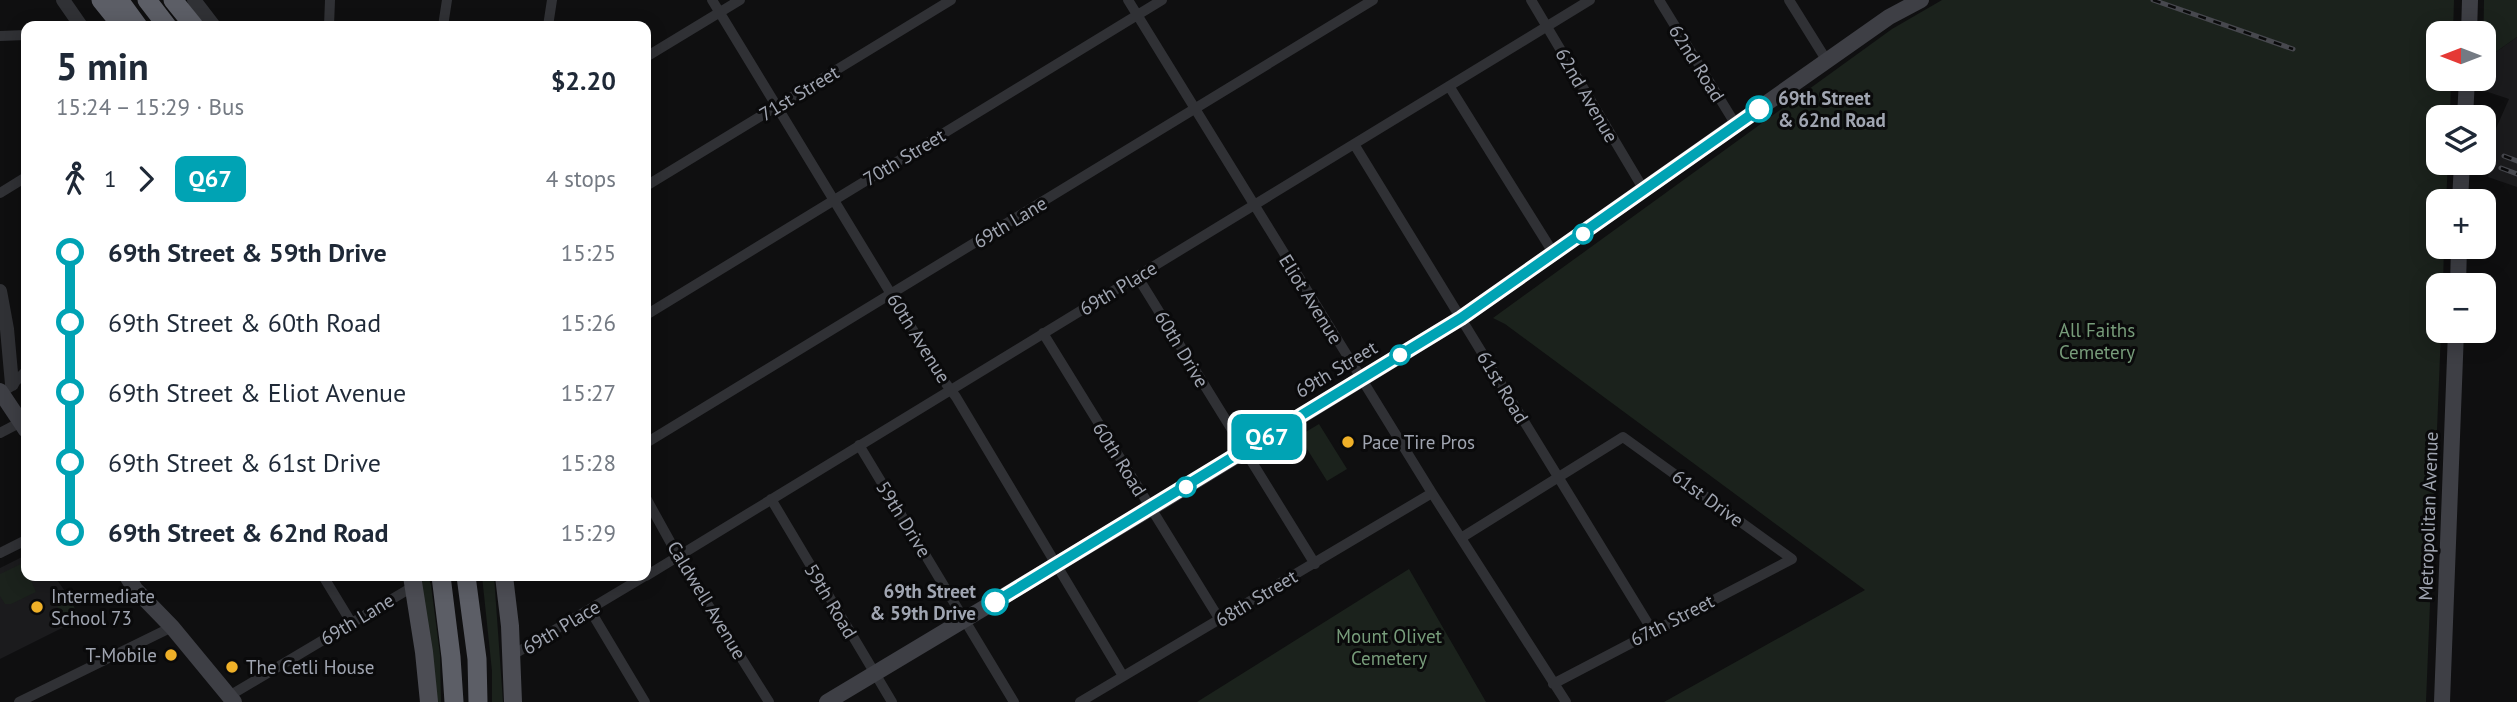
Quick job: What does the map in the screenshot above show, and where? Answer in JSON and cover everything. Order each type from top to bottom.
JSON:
[{"type":"highway","points":[[86,0],[102,21]]},
{"type":"highway","points":[[101,0],[118,21]]},
{"type":"highway","points":[[119,0],[134,21]]},
{"type":"highway","points":[[147,0],[163,21]]},
{"type":"highway","points":[[173,0],[190,21]]},
{"type":"highway","points":[[442,581],[452,657],[454,702]]},
{"type":"highway","points":[[467,581],[476,648],[478,702]]},
{"type":"main road","name":"69th Street","points":[[827,702],[1151,509],[1461,318],[1889,17],[1921,0]]},
{"type":"main road","points":[[2469,21],[2470,0]]},
{"type":"main road","name":"Metropolitan Avenue","points":[[2442,702],[2456,343]]},
{"type":"main road","points":[[5,390],[21,420]]},
{"type":"main road","points":[[130,581],[231,699]]},
{"type":"main road","points":[[413,581],[425,652],[429,702]]},
{"type":"main road","points":[[504,581],[515,699]]},
{"type":"street","points":[[63,0],[78,21]]},
{"type":"street","points":[[194,0],[210,21]]},
{"type":"street","points":[[329,21],[330,0]]},
{"type":"street","points":[[444,21],[447,0]]},
{"type":"street","points":[[549,21],[552,0]]},
{"type":"street","name":"60th Avenue","points":[[712,0],[1123,676]]},
{"type":"street","points":[[651,54],[740,0]]},
{"type":"street","name":"71st Street","points":[[651,183],[951,0]]},
{"type":"street","name":"Eliot Avenue","points":[[1128,0],[1432,493],[1566,702]]},
{"type":"street","name":"70th Street","points":[[651,311],[1162,0]]},
{"type":"street","name":"69th Lane","points":[[651,440],[1373,0]]},
{"type":"street","name":"62nd Avenue","points":[[1531,0],[1644,190]]},
{"type":"street","name":"69th Place","points":[[651,573],[1590,0]]},
{"type":"street","name":"62nd Road","points":[[1659,0],[1735,125]]},
{"type":"street","points":[[1789,0],[1827,61]]},
{"type":"street","points":[[0,36],[21,35]]},
{"type":"street","points":[[1450,86],[1554,254]]},
{"type":"street","name":"61st Road","points":[[1354,144],[1652,631]]},
{"type":"street","points":[[0,193],[21,180]]},
{"type":"street","name":"60th Drive","points":[[1138,276],[1315,564]]},
{"type":"street","points":[[0,291],[11,363],[5,390]]},
{"type":"street","name":"60th Road","points":[[1043,333],[1220,620]]},
{"type":"street","points":[[11,363],[21,370]]},
{"type":"street","points":[[5,390],[21,376]]},
{"type":"street","points":[[0,433],[21,427]]},
{"type":"street","name":"61st Drive","points":[[1558,477],[1623,437],[1792,559]]},
{"type":"street","name":"59th Drive","points":[[859,445],[1014,702]]},
{"type":"street","points":[[1461,538],[1558,477]]},
{"type":"street","name":"68th Street","points":[[1080,702],[1432,493]]},
{"type":"street","name":"59th Road","points":[[771,499],[892,702]]},
{"type":"street","name":"Caldwell Avenue","points":[[651,507],[769,702]]},
{"type":"street","points":[[0,553],[21,542]]},
{"type":"street","name":"67th Street","points":[[1553,684],[1792,559]]},
{"type":"street","points":[[326,581],[351,622]]},
{"type":"street","name":"69th Lane","points":[[231,699],[413,581]]},
{"type":"street","name":"69th Place","points":[[511,656],[638,581]]},
{"type":"street","points":[[590,610],[645,702]]},
{"type":"street","points":[[19,702],[172,627]]},
{"type":"shaded area","points":[[2517,37],[2517,187],[2488,177],[2496,175],[2496,128],[2509,99],[2485,91],[2496,91],[2496,52]]},
{"type":"shaded area","name":"Intermediate School 73","points":[[21,558],[21,581],[58,581],[80,619],[0,659],[0,568]]},
{"type":"green space","name":"All Faiths Cemetery","points":[[1942,0],[2454,0],[2453,21],[2426,21],[2426,91],[2451,91],[2450,105],[2426,105],[2426,175],[2447,175],[2447,189],[2426,189],[2426,259],[2444,259],[2443,273],[2426,273],[2426,343],[2441,343],[2426,702],[1664,702],[1865,590],[1505,324],[1493,318],[1892,29]]},
{"type":"green space","points":[[2484,0],[2517,0],[2517,37],[2496,52],[2496,21],[2484,21]]},
{"type":"green space","points":[[1319,424],[1347,469],[1327,481],[1299,436]]},
{"type":"green space","points":[[21,564],[21,581],[31,581],[36,592],[11,604],[5,604],[0,596],[0,574]]},
{"type":"green space","name":"Mount Olivet Cemetery","points":[[1409,569],[1486,702],[1197,702]]},
{"type":"green space","points":[[419,581],[430,581],[431,585],[440,655],[441,702],[435,702]]},
{"type":"green space","points":[[483,581],[494,581],[503,702],[492,702],[492,671]]},
{"type":"green space","points":[[68,595],[80,619],[67,625],[55,602]]},
{"type":"railway","points":[[2153,0],[2293,49]]},
{"type":"railway","points":[[2504,156],[2517,161]]},
{"type":"railway","points":[[2501,168],[2517,174]]},
{"type":"bus line","name":"Q67","points":[[995,602],[1461,318],[1759,109]]},
{"type":"place","name":"69th Street & 62nd Road","points":[[1759,109]]},
{"type":"place","name":"Pace Tire Pros","points":[[1348,442]]},
{"type":"place","name":"69th Street & 59th Drive","points":[[995,602]]},
{"type":"place","name":"Intermediate School 73","points":[[37,607]]},
{"type":"place","name":"T-Mobile","points":[[171,655]]},
{"type":"place","name":"The Cetli House","points":[[232,667]]}]
